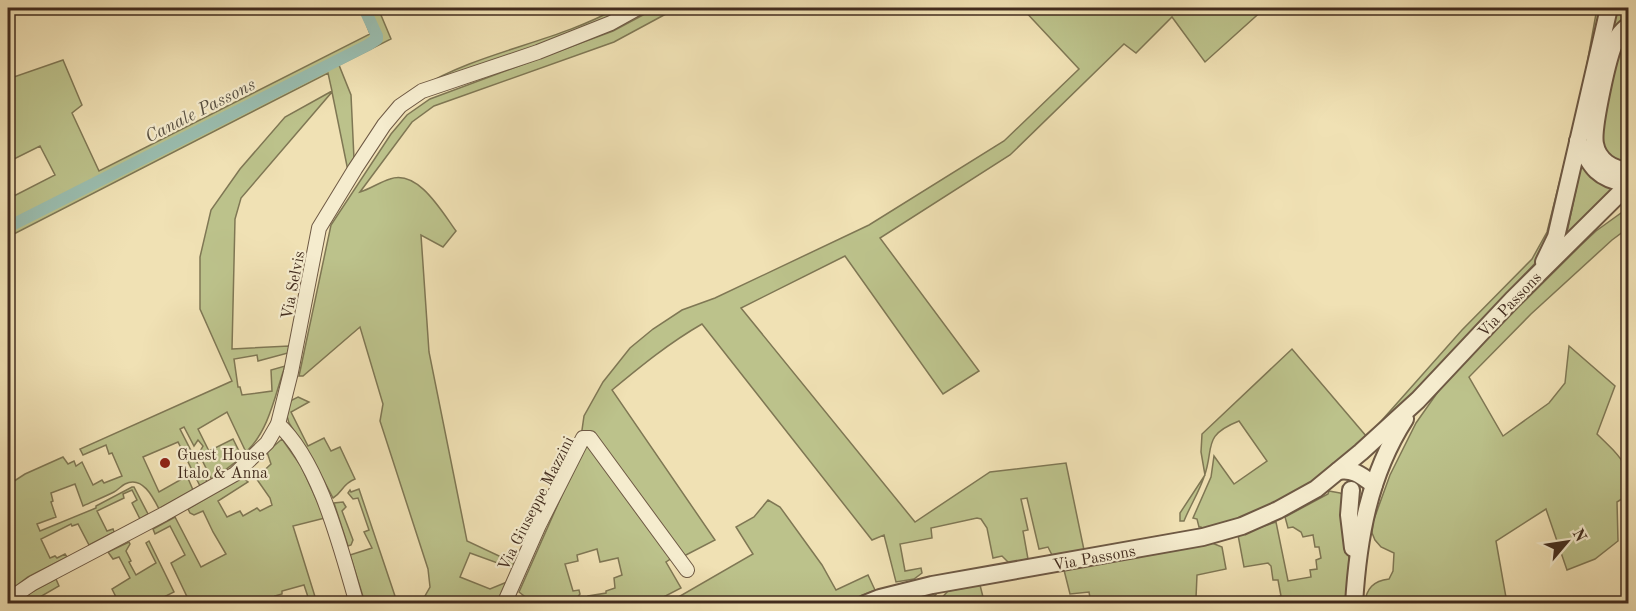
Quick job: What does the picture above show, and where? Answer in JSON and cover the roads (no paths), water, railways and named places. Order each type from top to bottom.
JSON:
[{"type":"street","name":"Via Selvis","points":[[8,600],[33,583],[235,474],[267,443],[278,424],[319,228],[384,125],[400,106],[422,91],[548,48],[612,23],[638,8]]},
{"type":"street","points":[[1538,274],[1556,237],[1608,8]]},
{"type":"street","points":[[1629,26],[1622,30],[1612,49],[1594,131],[1595,146],[1601,158],[1617,170],[1629,171]]},
{"type":"street","points":[[1578,141],[1589,162],[1602,176],[1612,181],[1629,184]]},
{"type":"street","name":"Via Passons","points":[[865,603],[932,585],[1203,537],[1242,526],[1278,510],[1316,489],[1418,400],[1538,274],[1629,184]]},
{"type":"street","points":[[1599,214],[1629,196]]},
{"type":"street","points":[[1354,603],[1356,564],[1364,515],[1395,434],[1418,400]]},
{"type":"street","points":[[278,424],[285,430],[306,463],[327,505],[357,603]]},
{"type":"street","name":"Via Giuseppe Mazzini","points":[[504,603],[583,438],[590,438],[687,570]]},
{"type":"street","points":[[1338,471],[1346,469],[1359,473],[1374,485]]},
{"type":"street","name":"Via Passons","points":[[1316,489],[1331,486],[1351,489],[1374,485]]},
{"type":"street","points":[[1351,489],[1349,515],[1356,564]]},
{"type":"waterway","name":"Canale Passons","points":[[8,227],[368,45],[377,39],[377,36],[364,8]]},
{"type":"place","name":"Guest House Italo & Anna","points":[[165,463]]}]
